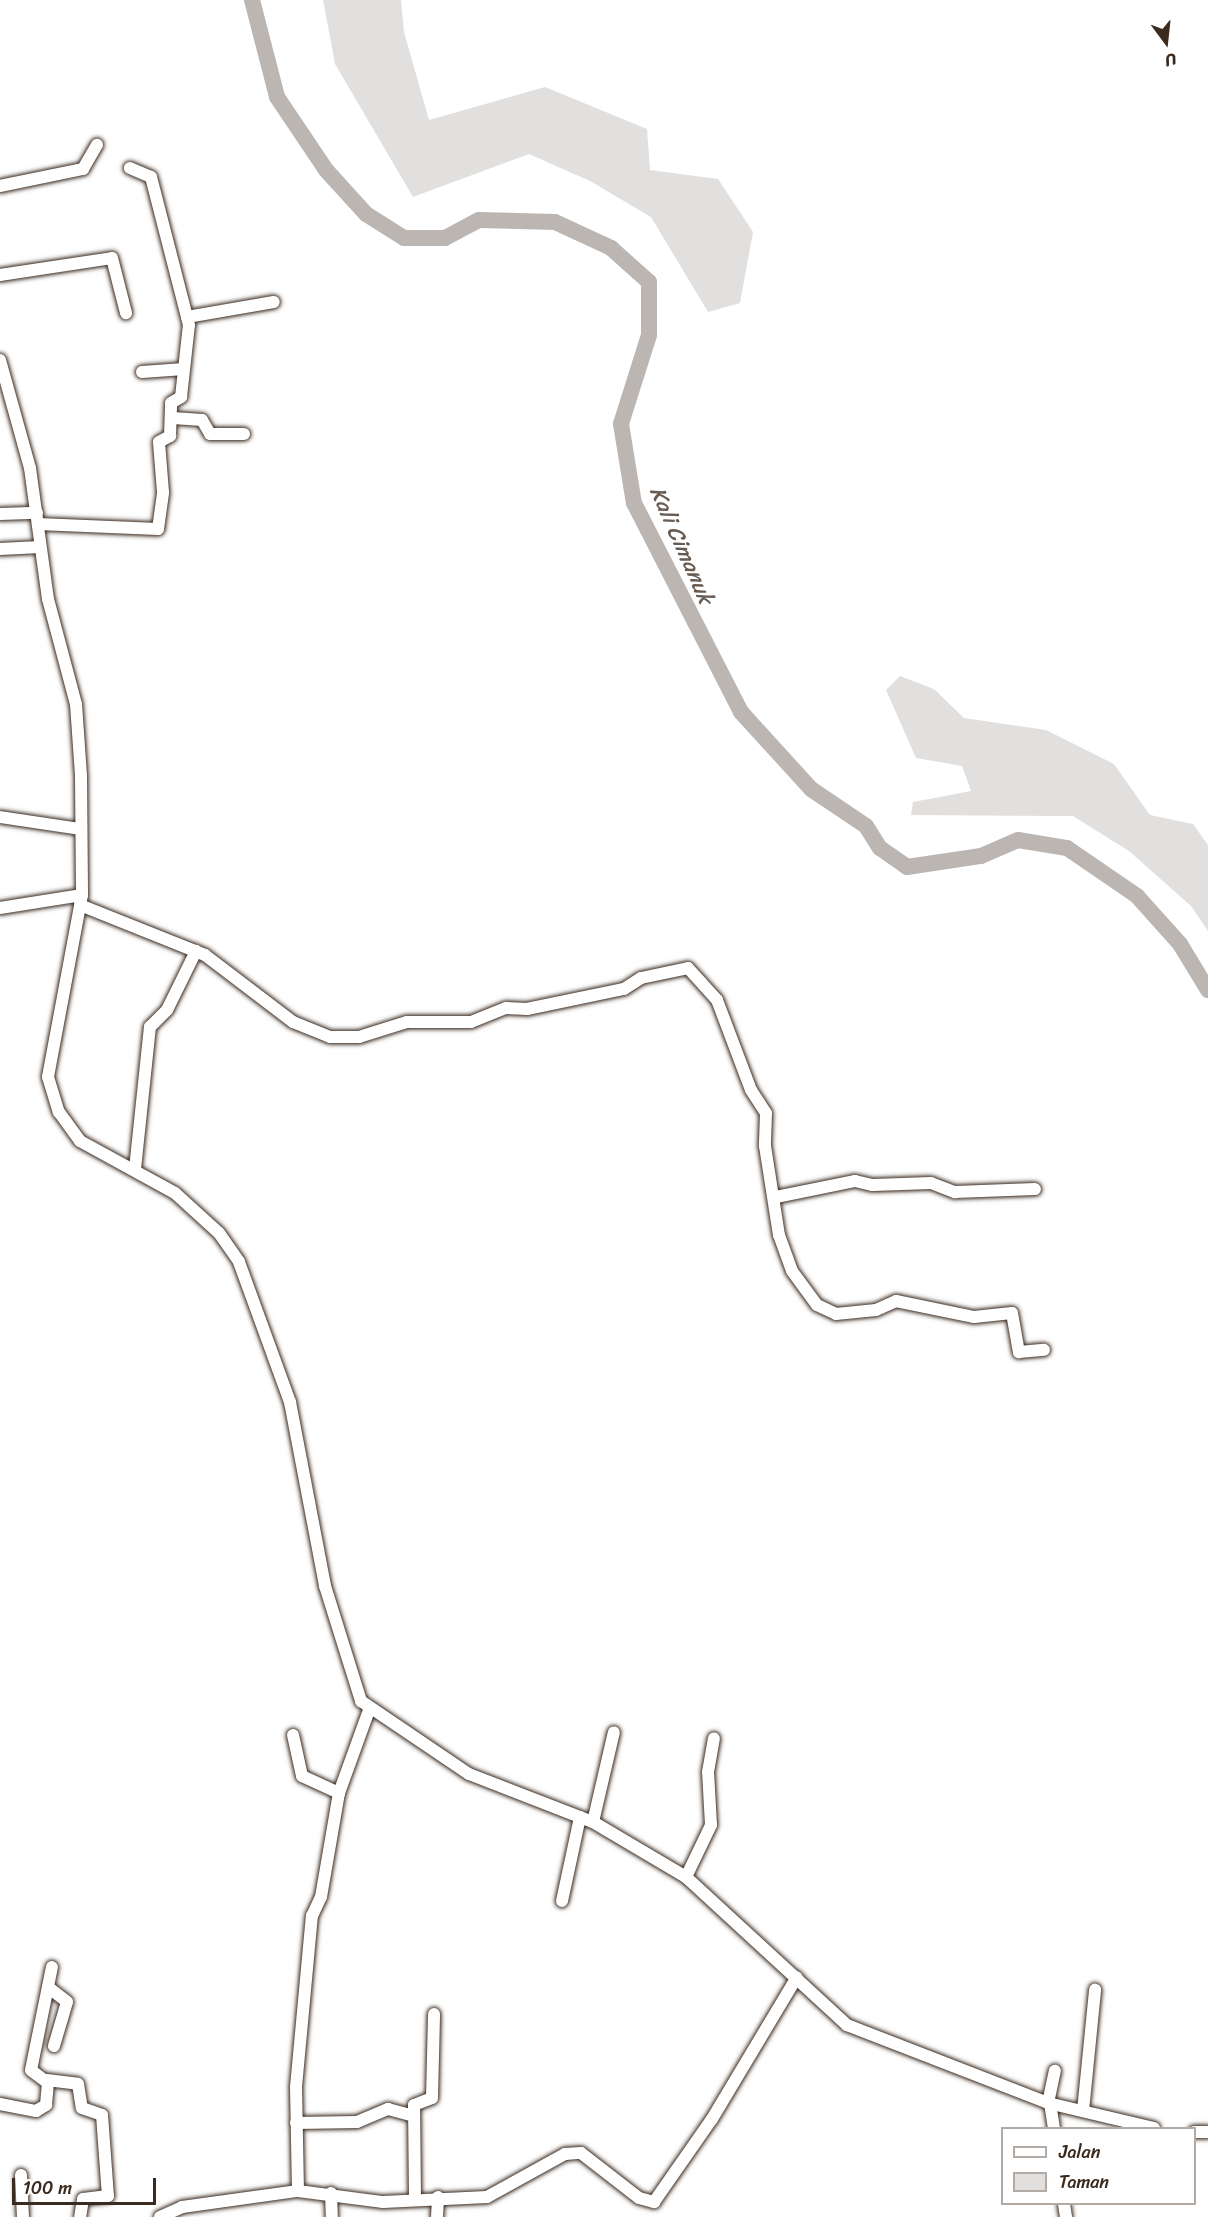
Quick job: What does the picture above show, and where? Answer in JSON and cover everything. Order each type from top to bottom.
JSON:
[{"type":"street","points":[[0,186],[83,169],[97,145]]},
{"type":"street","points":[[0,514],[157,531],[163,492],[159,442],[170,436],[173,417],[171,404],[181,397],[187,317],[151,177],[130,168]]},
{"type":"street","points":[[0,275],[112,258],[126,313]]},
{"type":"street","points":[[187,317],[274,302]]},
{"type":"street","points":[[1,364],[23,436],[55,633],[76,704],[81,900],[48,1077],[70,1130],[92,1149],[135,1169],[175,1193],[209,1223],[238,1262],[290,1402],[303,1488],[344,1649],[369,1710],[469,1774],[593,1822],[686,1877],[847,2025],[1042,2101],[1150,2127]]},
{"type":"street","points":[[142,372],[184,369]]},
{"type":"street","points":[[173,417],[200,419],[210,434],[244,434]]},
{"type":"street","points":[[0,549],[40,547]]},
{"type":"street","points":[[0,817],[80,829]]},
{"type":"street","points":[[0,908],[81,900],[196,951],[293,1022],[330,1037],[359,1037],[407,1022],[461,1023],[516,1008],[624,989],[640,978],[679,969],[695,973],[717,1000],[768,1118],[766,1156],[776,1197],[779,1235],[792,1271],[827,1312],[857,1314],[896,1301],[975,1317],[1012,1313],[1019,1352],[1044,1350]]},
{"type":"street","points":[[135,1169],[150,1027],[167,1010],[196,951]]},
{"type":"street","points":[[776,1197],[855,1180],[873,1185],[931,1183],[955,1192],[1035,1189]]},
{"type":"street","points":[[298,2191],[296,2123],[312,1916],[321,1897],[339,1793],[369,1710]]},
{"type":"street","points":[[593,1822],[614,1732]]},
{"type":"street","points":[[293,1735],[302,1776],[339,1793]]},
{"type":"street","points":[[686,1877],[711,1825],[708,1772],[714,1739]]},
{"type":"street","points":[[562,1901],[580,1817]]},
{"type":"street","points":[[52,1967],[31,2070],[32,2075],[47,2080],[78,2084],[82,2108],[102,2115],[108,2196],[83,2199],[81,2217]]},
{"type":"street","points":[[160,2217],[182,2207],[298,2191],[331,2193],[367,2201],[487,2197],[565,2154],[581,2153],[639,2198],[659,2200],[797,1977]]},
{"type":"street","points":[[48,1987],[67,2002],[54,2046]]},
{"type":"street","points":[[1083,2111],[1095,1990]]},
{"type":"street","points":[[415,2198],[415,2104],[432,2098],[434,2014]]},
{"type":"street","points":[[1054,2127],[1042,2101],[1055,2071]]},
{"type":"street","points":[[0,2104],[42,2109],[47,2080]]},
{"type":"street","points":[[296,2123],[357,2122],[388,2109],[414,2116]]},
{"type":"street","points":[[21,2175],[23,2217]]},
{"type":"street","points":[[331,2193],[332,2217]]},
{"type":"street","points":[[437,2217],[438,2197]]},
{"type":"green space","points":[[323,0],[401,0],[404,32],[429,120],[545,87],[647,129],[650,170],[718,179],[753,232],[740,303],[708,312],[651,217],[590,181],[529,154],[413,197],[335,64]]},
{"type":"green space","points":[[900,676],[934,689],[964,718],[1046,730],[1114,764],[1150,815],[1193,824],[1208,845],[1208,931],[1191,906],[1129,851],[1073,816],[911,815],[913,802],[971,791],[962,766],[916,758],[886,690]]},
{"type":"waterway","name":"Kali Cimanuk","points":[[252,0],[277,97],[326,170],[366,214],[404,238],[445,238],[479,220],[555,222],[611,248],[649,282],[649,335],[621,424],[634,503],[741,712],[811,789],[866,826],[880,848],[907,867],[981,856],[1018,840],[1067,848],[1137,896],[1180,944],[1208,990]]}]
